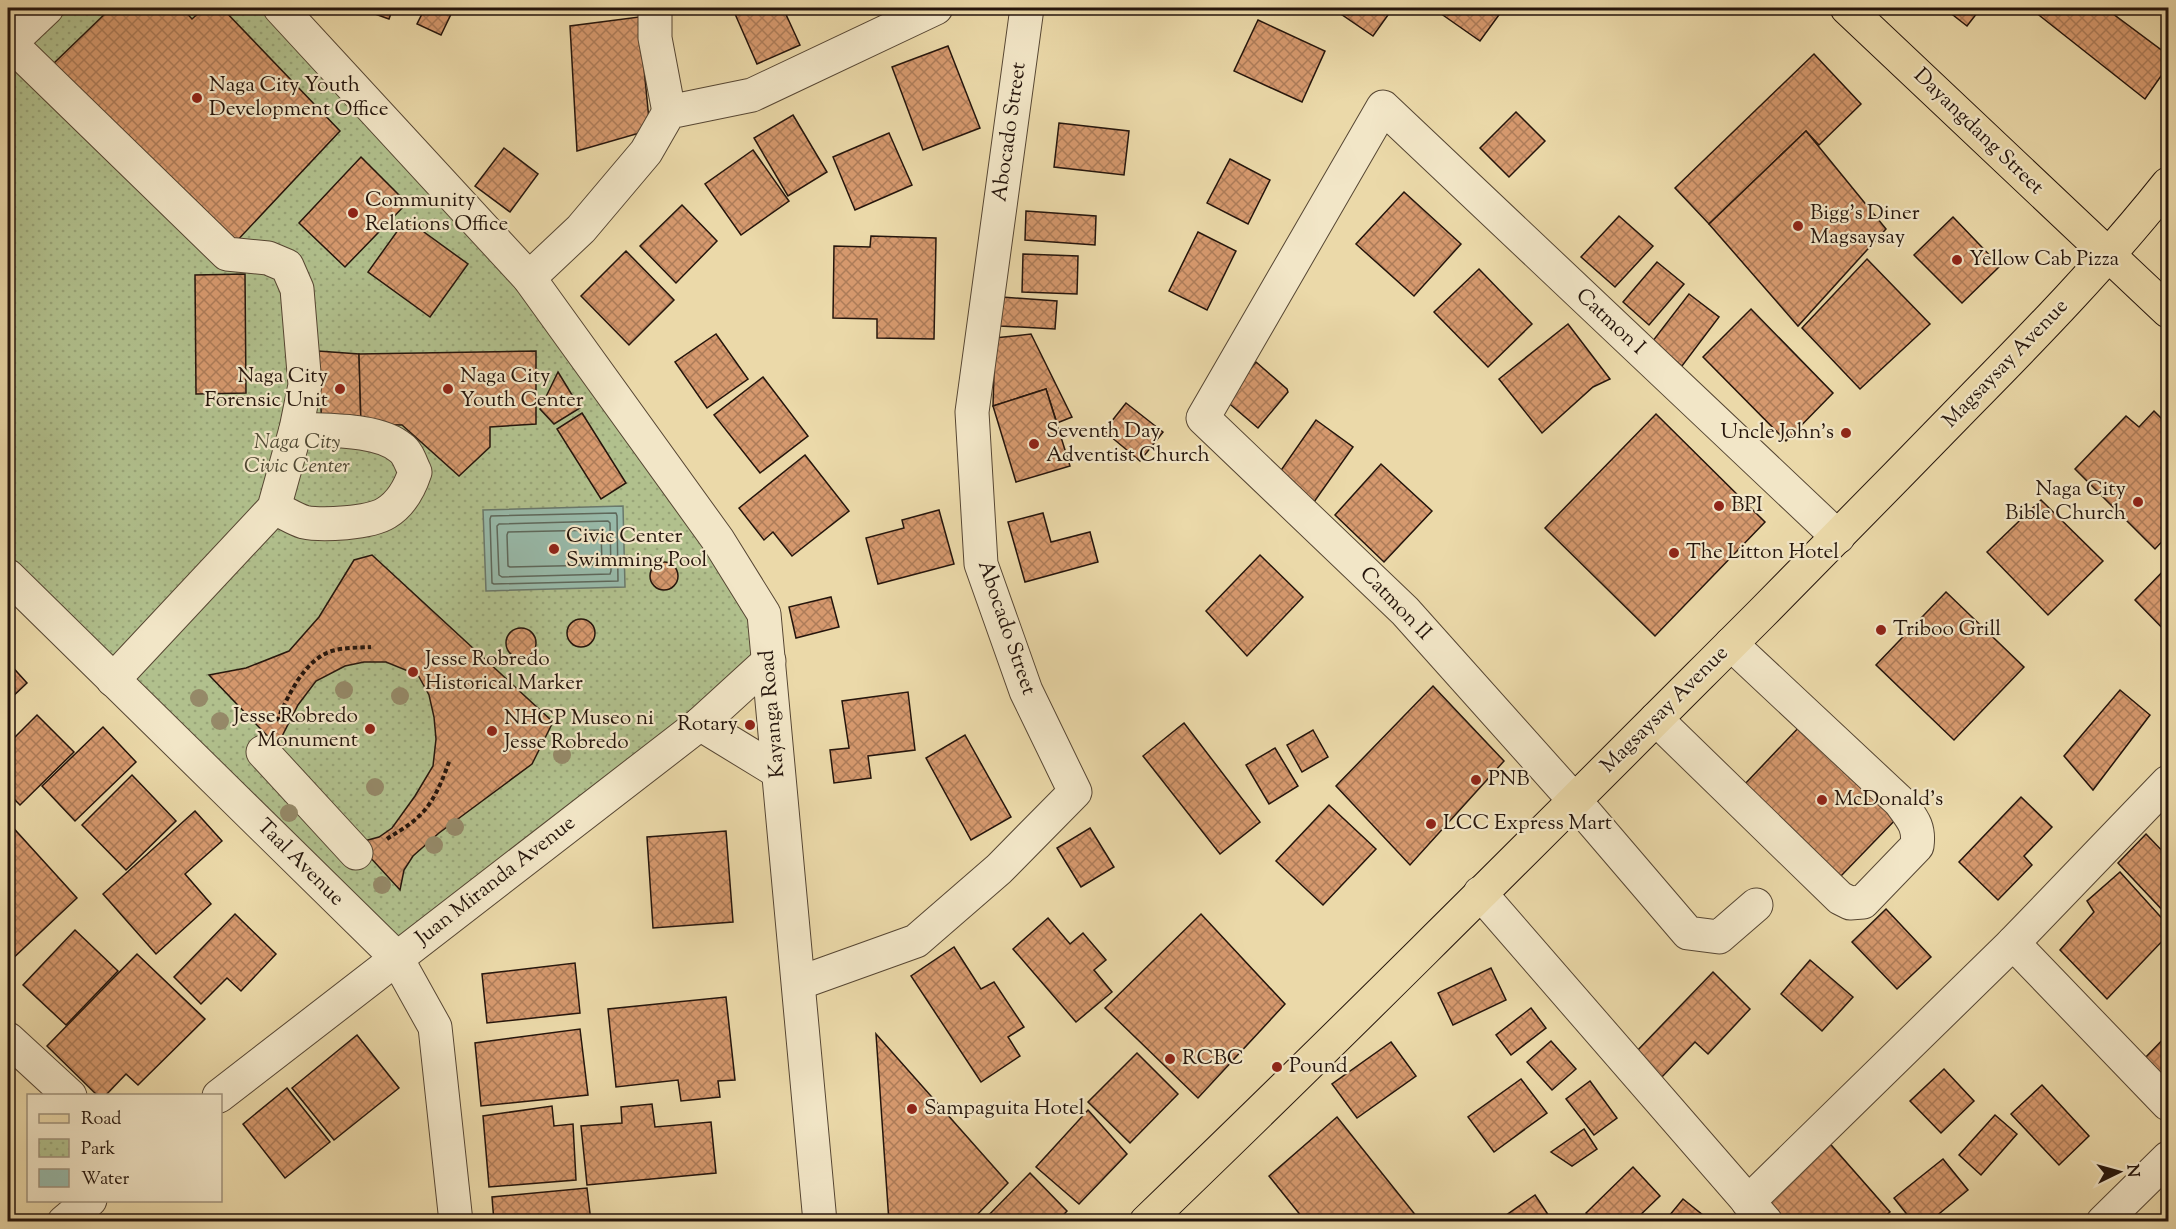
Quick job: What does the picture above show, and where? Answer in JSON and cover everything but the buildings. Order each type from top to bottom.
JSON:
[{"type":"main road","name":"Dayangdang Street","points":[[1847,8],[2169,311]]},
{"type":"main road","name":"Magsaysay Avenue","points":[[1146,1221],[1260,1112],[1575,801],[1838,537],[2067,302],[2169,184]]},
{"type":"street","points":[[47,8],[9,44],[227,254],[268,258],[287,266],[297,289],[305,385],[296,429],[274,508],[113,680]]},
{"type":"street","name":"Kayanga Road","points":[[280,8],[530,278],[718,540],[764,614],[820,1221]]},
{"type":"street","points":[[530,278],[580,229],[639,161],[669,112],[656,38],[655,8]]},
{"type":"street","points":[[669,112],[752,95],[936,8]]},
{"type":"street","name":"Abocado Street","points":[[799,983],[916,941],[999,869],[1076,792],[1026,691],[981,564],[972,412],[1027,8]]},
{"type":"street","name":"Catmon I","points":[[1203,418],[1383,107],[1838,537]]},
{"type":"street","name":"Catmon II","points":[[1203,418],[1405,611],[1575,801],[1688,933],[1719,937],[1756,905]]},
{"type":"street","points":[[274,508],[304,522],[326,524],[356,522],[386,513],[409,489],[415,472],[401,448],[383,438],[366,434],[296,429]]},
{"type":"street","name":"Taal Avenue","points":[[8,576],[396,957],[435,1027],[456,1221]]},
{"type":"street","points":[[1656,719],[1831,891],[1850,903],[1863,902],[1917,846],[1919,833],[1915,823],[1900,802],[1731,644]]},
{"type":"street","name":"Juan Miranda Avenue","points":[[220,1094],[700,724],[769,661]]},
{"type":"street","points":[[700,724],[777,771]]},
{"type":"street","points":[[263,752],[356,853]]},
{"type":"street","points":[[1480,893],[1757,1212],[2169,782]]},
{"type":"street","points":[[2013,943],[2169,1104]]},
{"type":"street","points":[[8,1039],[69,1094]]},
{"type":"street","points":[[2103,1221],[2169,1158]]},
{"type":"street","points":[[64,1221],[88,1202]]},
{"type":"path","points":[[263,752],[286,701],[301,675],[328,652],[371,647]]},
{"type":"path","points":[[356,853],[377,846],[418,817],[429,804],[443,779],[450,759]]},
{"type":"green space","name":"Naga City Civic Center","points":[[50,8],[280,8],[529,278],[764,614],[769,661],[396,957],[8,576],[8,49]]},
{"type":"water","name":"Civic Center Swimming Pool","points":[[623,506],[625,587],[486,591],[483,510]]},
{"type":"place","name":"Naga City Youth Development Office","points":[[197,98]]},
{"type":"place","name":"Community Relations Office","points":[[353,213]]},
{"type":"place","name":"Bigg's Diner Magsaysay","points":[[1798,226]]},
{"type":"place","name":"Yellow Cab Pizza","points":[[1957,260]]},
{"type":"place","name":"Naga City Forensic Unit","points":[[340,389]]},
{"type":"place","name":"Naga City Youth Center","points":[[448,389]]},
{"type":"place","name":"Uncle John's","points":[[1846,433]]},
{"type":"place","name":"Seventh Day Adventist Church","points":[[1034,444]]},
{"type":"place","name":"Naga City Bible Church","points":[[2138,502]]},
{"type":"place","name":"BPI","points":[[1719,506]]},
{"type":"place","name":"Civic Center Swimming Pool","points":[[554,549]]},
{"type":"place","name":"The Litton Hotel","points":[[1674,553]]},
{"type":"place","name":"Triboo Grill","points":[[1881,630]]},
{"type":"place","name":"Jesse Robredo Historical Marker","points":[[413,672]]},
{"type":"place","name":"Rotary","points":[[750,725]]},
{"type":"place","name":"Jesse Robredo Monument","points":[[370,729]]},
{"type":"place","name":"NHCP Museo ni Jesse Robredo","points":[[492,731]]},
{"type":"place","name":"PNB","points":[[1476,780]]},
{"type":"place","name":"McDonald's","points":[[1822,800]]},
{"type":"place","name":"LCC Express Mart","points":[[1431,824]]},
{"type":"place","name":"RCBC","points":[[1170,1059]]},
{"type":"place","name":"Pound","points":[[1277,1067]]},
{"type":"place","name":"Sampaguita Hotel","points":[[912,1109]]}]
